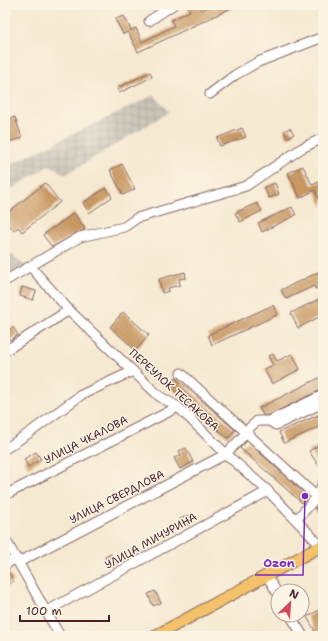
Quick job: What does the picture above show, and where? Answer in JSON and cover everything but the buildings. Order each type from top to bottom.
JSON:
[{"type":"main road","points":[[156,636],[322,546]]},
{"type":"street","points":[[150,22],[173,5]]},
{"type":"street","points":[[210,94],[235,75],[258,62],[323,37]]},
{"type":"street","points":[[5,280],[80,237],[124,227],[137,218],[246,186],[302,148],[323,138]]},
{"type":"street","name":"ПЕРЕУЛОК ТЕСАКОВА","points":[[30,266],[69,310],[159,396],[178,407],[226,454],[268,491],[322,546]]},
{"type":"street","points":[[5,351],[69,310]]},
{"type":"street","points":[[5,448],[32,431],[81,395],[133,371]]},
{"type":"street","points":[[181,373],[320,496]]},
{"type":"street","points":[[323,395],[272,421],[273,425],[323,404]]},
{"type":"street","name":"УЛИЦА ЧКАЛОВА","points":[[5,495],[178,407]]},
{"type":"street","name":"УЛИЦА СВЕРДЛОВА","points":[[5,565],[226,454],[257,421],[272,421]]},
{"type":"street","points":[[296,520],[320,496],[323,483]]},
{"type":"street","name":"УЛИЦА МИЧУРИНА","points":[[45,612],[268,491]]},
{"type":"street","points":[[5,540],[60,636]]},
{"type":"street","points":[[267,576],[271,583]]},
{"type":"street","points":[[295,623],[303,636]]},
{"type":"shaded area","points":[[154,95],[169,112],[65,175],[50,165],[5,193],[5,167]]},
{"type":"shaded area","points":[[5,250],[28,267],[5,280]]},
{"type":"place","name":"Ozon","points":[[305,496]]}]
